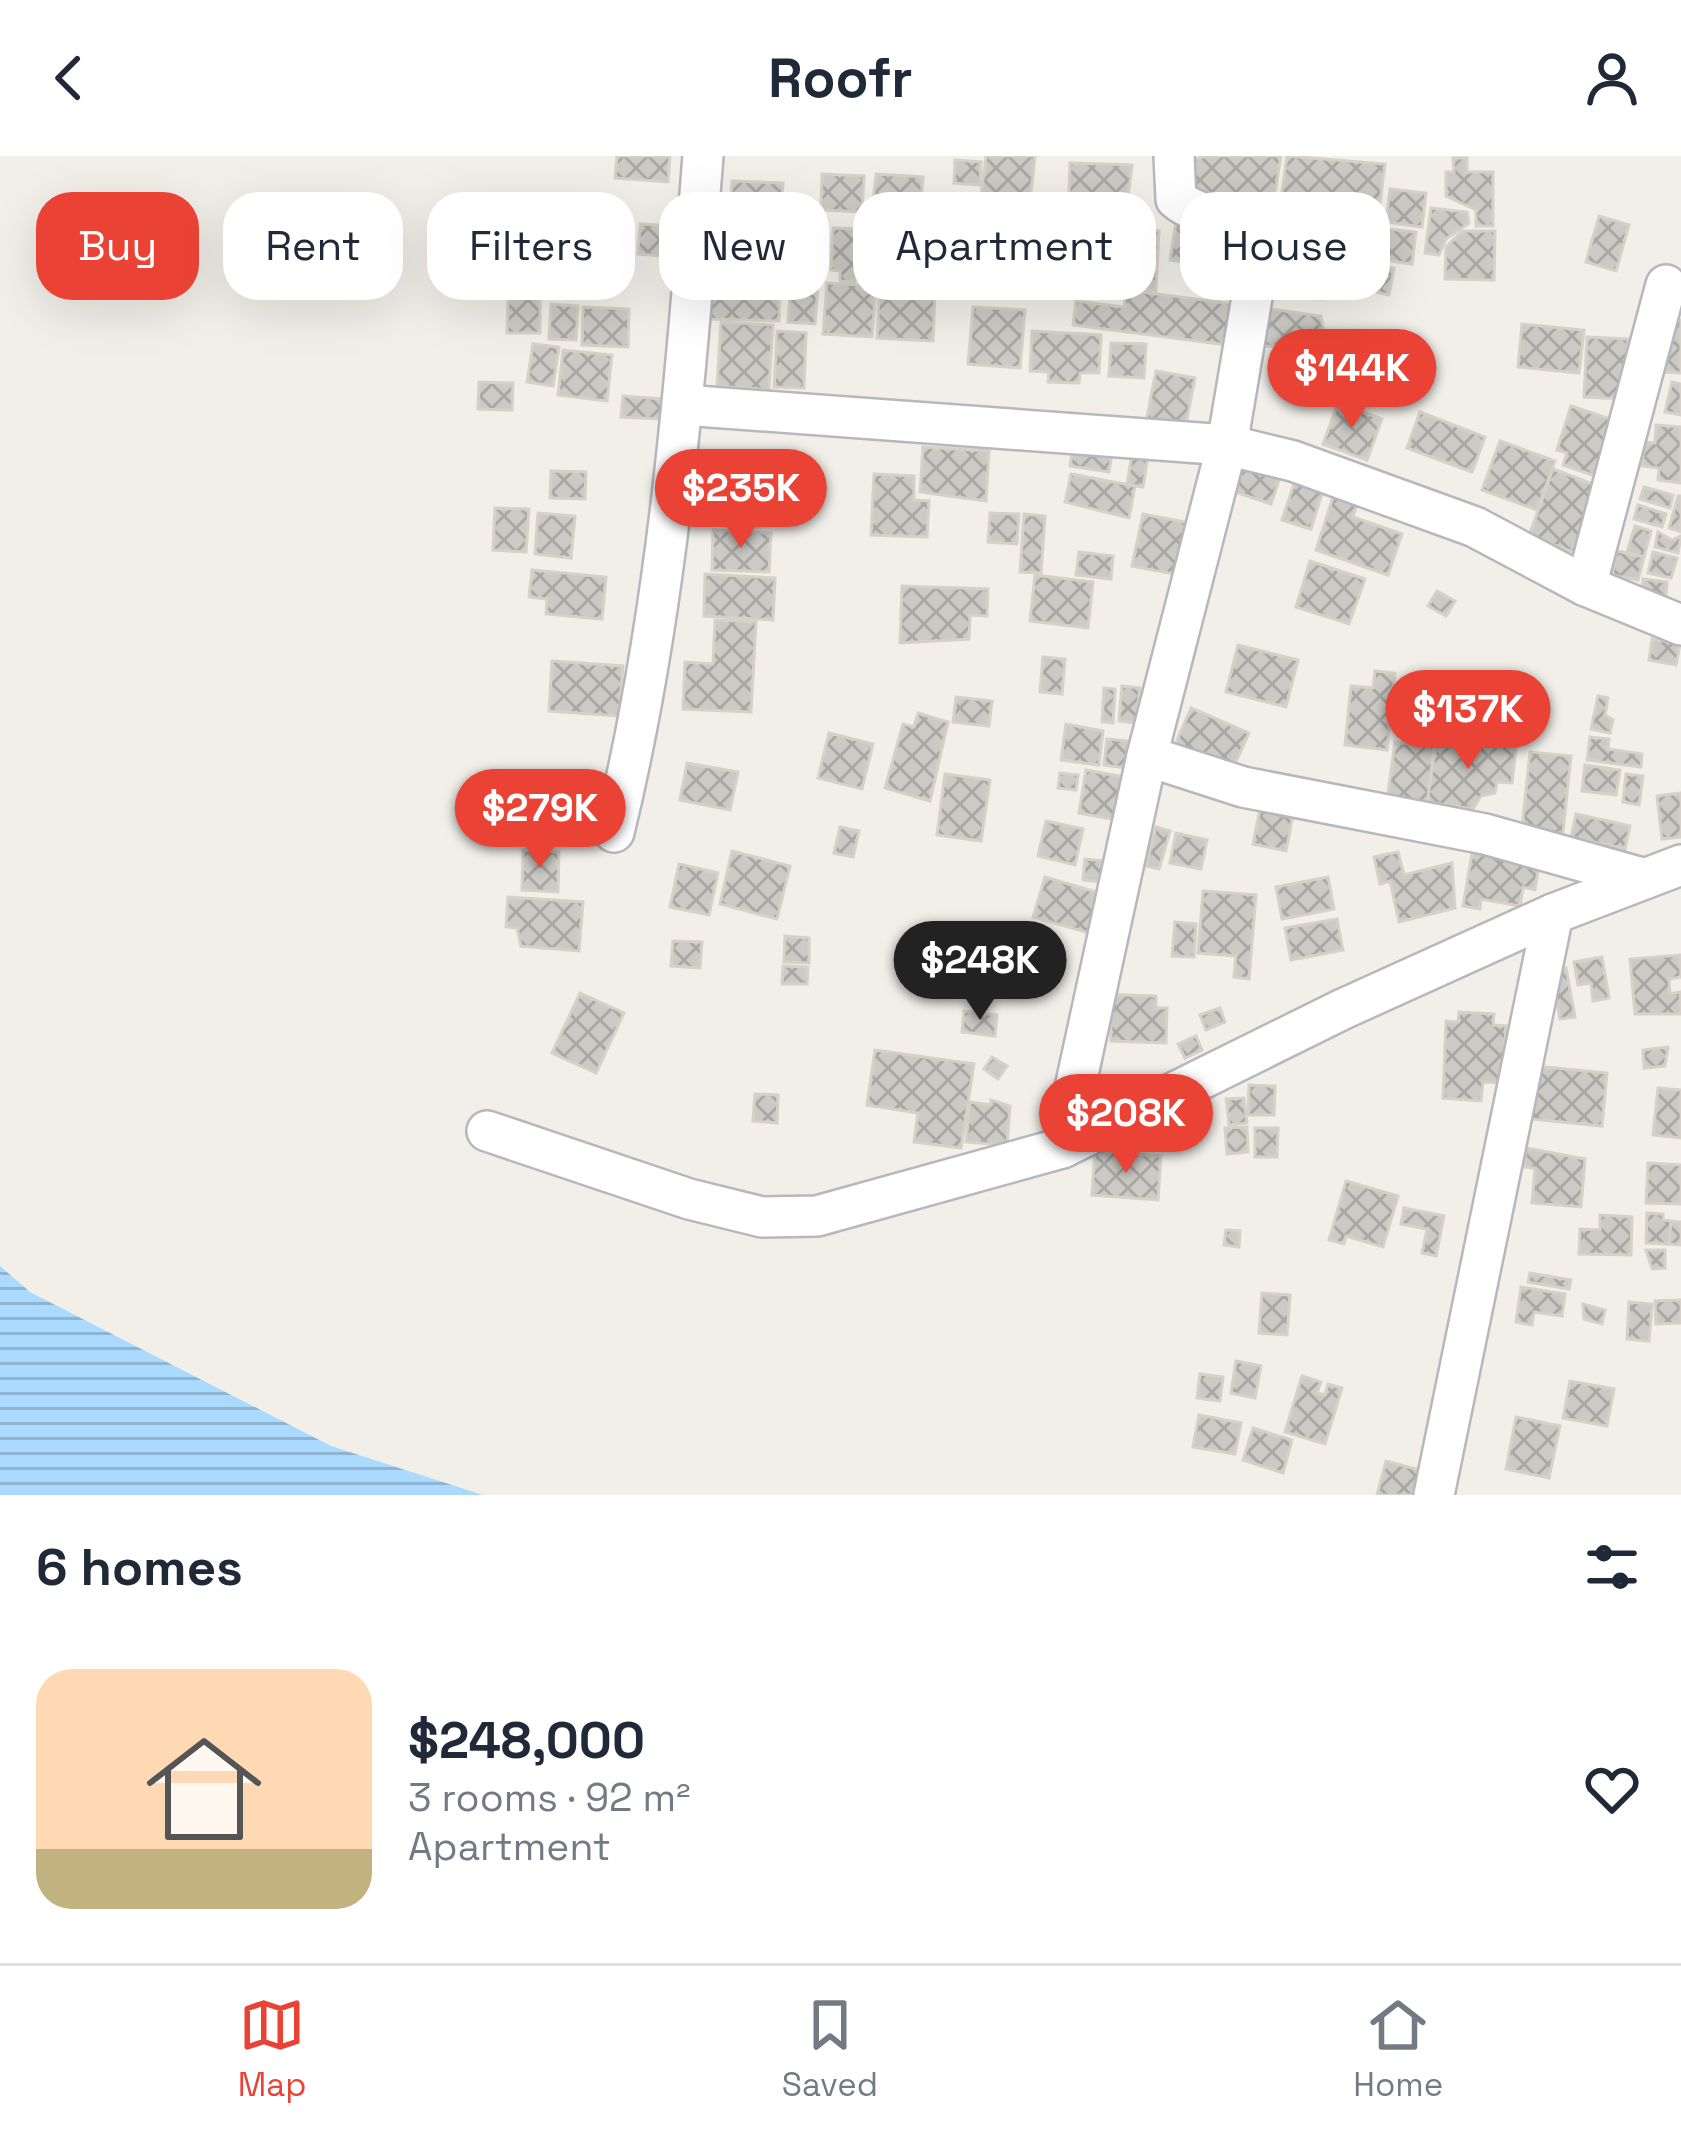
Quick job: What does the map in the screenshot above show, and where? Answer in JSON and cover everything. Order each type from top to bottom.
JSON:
[{"type":"street","points":[[614,832],[653,645],[683,405],[703,156]]},
{"type":"street","points":[[1062,1148],[1147,756],[1227,445],[1260,250],[1246,229],[1187,209],[1176,200],[1174,156]]},
{"type":"street","points":[[1586,586],[1666,285]]},
{"type":"street","points":[[683,405],[1227,445],[1293,461],[1474,527],[1586,586],[1681,625]]},
{"type":"street","points":[[1147,756],[1243,787],[1485,834],[1642,878]]},
{"type":"street","points":[[487,1130],[689,1199],[763,1217],[817,1216],[1062,1148],[1342,1009],[1553,914],[1681,865]]},
{"type":"street","points":[[1434,1495],[1553,914]]},
{"type":"water","points":[[0,1266],[30,1292],[331,1446],[483,1495],[0,1495]]},
{"type":"building","points":[[617,156],[670,156],[668,182],[615,178]]},
{"type":"building","points":[[986,156],[1035,156],[1031,192],[982,192]]},
{"type":"building","points":[[1281,156],[1275,192],[1192,192],[1195,159]]},
{"type":"building","points":[[1287,156],[1385,164],[1381,192],[1282,192]]},
{"type":"building","points":[[1453,158],[1467,158],[1467,172],[1493,172],[1493,226],[1476,226],[1476,210],[1446,196],[1446,172],[1454,172]]},
{"type":"building","points":[[955,160],[981,162],[980,185],[954,183]]},
{"type":"building","points":[[1070,163],[1132,165],[1129,192],[1069,192]]},
{"type":"building","points":[[822,174],[864,176],[863,192],[853,192],[853,212],[829,210],[829,192],[822,192]]},
{"type":"building","points":[[876,174],[923,177],[922,192],[874,192]]},
{"type":"building","points":[[732,181],[783,183],[782,192],[731,192]]},
{"type":"building","points":[[1390,192],[1426,193],[1422,227],[1390,223]]},
{"type":"building","points":[[1431,208],[1467,212],[1469,223],[1446,239],[1439,255],[1425,253]]},
{"type":"building","points":[[1177,216],[1180,216],[1180,262],[1170,260]]},
{"type":"building","points":[[1599,216],[1629,225],[1616,271],[1586,262]]},
{"type":"building","points":[[640,224],[659,225],[659,256],[638,254]]},
{"type":"building","points":[[833,228],[853,229],[853,282],[840,281],[840,271],[831,270]]},
{"type":"building","points":[[1390,229],[1416,232],[1412,264],[1390,261]]},
{"type":"building","points":[[1156,231],[1159,231],[1156,291]]},
{"type":"building","points":[[1462,231],[1495,231],[1494,280],[1445,279],[1446,247]]},
{"type":"building","points":[[829,283],[853,285],[853,300],[875,300],[872,337],[823,334]]},
{"type":"building","points":[[1156,294],[1234,304],[1228,345],[1073,325],[1076,301],[1124,307],[1125,300],[1156,300]]},
{"type":"building","points":[[508,300],[540,300],[540,333],[507,333]]},
{"type":"building","points":[[707,300],[779,300],[779,321],[707,319]]},
{"type":"building","points":[[790,300],[817,300],[815,324],[788,322]]},
{"type":"building","points":[[879,300],[935,300],[933,341],[877,338]]},
{"type":"building","points":[[551,304],[578,306],[576,340],[549,339]]},
{"type":"building","points":[[583,307],[629,309],[628,347],[582,345]]},
{"type":"building","points":[[973,307],[1025,310],[1020,368],[968,364]]},
{"type":"building","points":[[1257,307],[1321,316],[1326,344],[1255,347]]},
{"type":"building","points":[[1664,319],[1681,320],[1681,373],[1661,372]]},
{"type":"building","points":[[721,322],[773,325],[769,390],[717,386]]},
{"type":"building","points":[[1522,324],[1584,330],[1579,373],[1518,367]]},
{"type":"building","points":[[777,331],[806,333],[804,388],[774,387]]},
{"type":"building","points":[[1032,331],[1101,335],[1099,373],[1080,373],[1079,383],[1048,382],[1049,372],[1030,371]]},
{"type":"building","points":[[1587,337],[1628,339],[1625,399],[1584,397]]},
{"type":"building","points":[[1111,343],[1146,344],[1144,378],[1109,376]]},
{"type":"building","points":[[533,344],[559,347],[553,386],[527,382]]},
{"type":"building","points":[[563,350],[612,355],[607,401],[558,395]]},
{"type":"building","points":[[1156,371],[1195,378],[1185,429],[1146,422]]},
{"type":"building","points":[[479,382],[513,383],[512,410],[478,409]]},
{"type":"building","points":[[1672,382],[1681,384],[1681,415],[1665,412]]},
{"type":"building","points":[[623,396],[662,399],[661,419],[621,417]]},
{"type":"building","points":[[1338,403],[1382,419],[1367,460],[1323,444]]},
{"type":"building","points":[[1571,406],[1625,424],[1607,480],[1563,465],[1567,453],[1557,450]]},
{"type":"building","points":[[1420,412],[1485,437],[1472,472],[1407,448]]},
{"type":"building","points":[[1656,425],[1681,427],[1681,483],[1658,480],[1659,468],[1642,466],[1644,442],[1655,443]]},
{"type":"building","points":[[1500,441],[1555,461],[1537,510],[1482,490]]},
{"type":"building","points":[[1074,442],[1113,448],[1109,472],[1070,466]]},
{"type":"building","points":[[923,447],[989,451],[986,501],[920,492]]},
{"type":"building","points":[[1241,451],[1284,465],[1271,504],[1229,490]]},
{"type":"building","points":[[1132,454],[1148,457],[1143,487],[1127,485]]},
{"type":"building","points":[[716,466],[759,467],[757,514],[714,512]]},
{"type":"building","points":[[1553,469],[1611,491],[1587,557],[1529,536]]},
{"type":"building","points":[[551,471],[586,472],[585,499],[550,498]]},
{"type":"building","points":[[874,474],[914,476],[914,500],[929,501],[927,537],[871,535]]},
{"type":"building","points":[[1071,474],[1135,486],[1129,518],[1065,502]]},
{"type":"building","points":[[1296,478],[1324,487],[1311,529],[1282,520]]},
{"type":"building","points":[[1644,487],[1673,495],[1670,508],[1640,499]]},
{"type":"building","points":[[1334,494],[1358,502],[1353,517],[1402,534],[1388,575],[1316,550]]},
{"type":"building","points":[[1681,496],[1681,532],[1669,528]]},
{"type":"building","points":[[1638,505],[1666,514],[1662,527],[1634,519]]},
{"type":"building","points":[[495,508],[529,509],[526,552],[493,550]]},
{"type":"building","points":[[538,513],[575,516],[571,558],[535,554]]},
{"type":"building","points":[[990,513],[1019,514],[1017,544],[988,542]]},
{"type":"building","points":[[1024,514],[1045,516],[1041,573],[1020,572]]},
{"type":"building","points":[[1143,514],[1199,525],[1189,577],[1132,566]]},
{"type":"building","points":[[1635,526],[1651,531],[1644,557],[1627,552]]},
{"type":"building","points":[[713,530],[771,533],[769,572],[712,570]]},
{"type":"building","points":[[1658,532],[1672,540],[1681,536],[1678,553],[1655,547]]},
{"type":"building","points":[[1617,551],[1644,557],[1638,580],[1612,575]]},
{"type":"building","points":[[1079,552],[1113,556],[1111,579],[1076,575]]},
{"type":"building","points":[[1653,552],[1677,558],[1671,578],[1648,573]]},
{"type":"building","points":[[1310,561],[1365,579],[1349,624],[1296,607]]},
{"type":"building","points":[[532,570],[606,577],[602,619],[546,614],[547,599],[529,597]]},
{"type":"building","points":[[705,574],[775,578],[773,620],[704,616]]},
{"type":"building","points":[[1035,575],[1093,582],[1088,628],[1030,621]]},
{"type":"building","points":[[1643,579],[1667,582],[1666,597],[1642,593]]},
{"type":"building","points":[[902,586],[988,589],[987,616],[970,615],[969,639],[900,643]]},
{"type":"building","points":[[1437,591],[1455,601],[1446,616],[1428,606]]},
{"type":"building","points":[[715,620],[756,622],[751,712],[683,709],[685,662],[713,664]]},
{"type":"building","points":[[1652,639],[1680,644],[1676,665],[1649,660]]},
{"type":"building","points":[[1238,645],[1298,660],[1286,707],[1226,692]]},
{"type":"building","points":[[1043,657],[1065,659],[1062,694],[1040,692]]},
{"type":"building","points":[[552,661],[623,666],[619,716],[549,711]]},
{"type":"building","points":[[1375,671],[1395,673],[1387,750],[1345,745],[1351,686],[1373,688]]},
{"type":"building","points":[[1122,686],[1140,688],[1136,723],[1119,721]]},
{"type":"building","points":[[1104,688],[1115,689],[1113,723],[1102,722]]},
{"type":"building","points":[[1598,696],[1608,698],[1605,715],[1613,720],[1610,733],[1591,729]]},
{"type":"building","points":[[956,697],[992,701],[989,726],[953,722]]},
{"type":"building","points":[[1191,708],[1249,733],[1229,777],[1172,752]]},
{"type":"building","points":[[1470,709],[1475,710],[1472,723],[1484,725],[1482,739],[1466,737]]},
{"type":"building","points":[[918,713],[948,722],[930,801],[885,788],[903,724],[914,727]]},
{"type":"building","points":[[1066,724],[1103,731],[1099,765],[1061,760]]},
{"type":"building","points":[[1488,729],[1507,731],[1505,746],[1487,744]]},
{"type":"building","points":[[829,733],[873,744],[862,789],[818,778]]},
{"type":"building","points":[[1437,737],[1516,748],[1512,783],[1497,782],[1495,793],[1481,796],[1473,809],[1427,802]]},
{"type":"building","points":[[1590,737],[1609,739],[1608,749],[1642,754],[1641,767],[1587,760]]},
{"type":"building","points":[[1107,739],[1137,742],[1134,769],[1104,765]]},
{"type":"building","points":[[1395,742],[1434,747],[1427,806],[1387,801]]},
{"type":"building","points":[[1530,752],[1571,756],[1562,842],[1521,838]]},
{"type":"building","points":[[687,763],[738,772],[730,810],[680,800]]},
{"type":"building","points":[[1585,765],[1620,770],[1616,795],[1582,791]]},
{"type":"building","points":[[1086,770],[1124,777],[1117,820],[1079,813]]},
{"type":"building","points":[[1060,773],[1078,775],[1076,790],[1058,788]]},
{"type":"building","points":[[945,774],[990,780],[981,841],[937,835]]},
{"type":"building","points":[[1626,774],[1643,776],[1639,805],[1623,802]]},
{"type":"building","points":[[1681,793],[1681,837],[1662,839],[1657,796]]},
{"type":"building","points":[[1261,804],[1294,810],[1286,851],[1253,844]]},
{"type":"building","points":[[1576,814],[1630,826],[1625,849],[1571,837]]},
{"type":"building","points":[[1046,821],[1083,829],[1075,865],[1038,856]]},
{"type":"building","points":[[840,827],[859,831],[853,857],[834,853]]},
{"type":"building","points":[[1156,827],[1170,831],[1159,869],[1146,866]]},
{"type":"building","points":[[1176,833],[1207,840],[1201,869],[1170,863]]},
{"type":"building","points":[[1474,842],[1540,858],[1535,890],[1523,887],[1520,906],[1481,899],[1480,909],[1463,906]]},
{"type":"building","points":[[523,850],[559,852],[558,892],[522,890]]},
{"type":"building","points":[[732,851],[790,866],[777,919],[720,904]]},
{"type":"building","points":[[1398,852],[1404,875],[1452,863],[1455,908],[1399,922],[1390,881],[1380,884],[1374,857]]},
{"type":"building","points":[[1085,859],[1104,861],[1102,882],[1083,880]]},
{"type":"building","points":[[679,864],[718,873],[709,915],[670,907]]},
{"type":"building","points":[[1045,877],[1100,893],[1089,933],[1033,917]]},
{"type":"building","points":[[1328,877],[1334,909],[1282,919],[1276,887]]},
{"type":"building","points":[[1203,891],[1256,895],[1249,979],[1234,977],[1236,956],[1198,953]]},
{"type":"building","points":[[508,897],[583,902],[579,951],[521,946],[517,928],[506,927]]},
{"type":"building","points":[[1337,919],[1343,950],[1291,960],[1285,928]]},
{"type":"building","points":[[1175,922],[1196,924],[1194,957],[1172,956]]},
{"type":"building","points":[[785,936],[809,938],[809,963],[784,962]]},
{"type":"building","points":[[673,941],[702,942],[700,968],[671,966]]},
{"type":"building","points":[[1680,955],[1681,977],[1669,979],[1670,994],[1680,992],[1681,1014],[1635,1014],[1630,959]]},
{"type":"building","points":[[913,957],[931,959],[928,984],[911,982]]},
{"type":"building","points":[[1602,957],[1609,998],[1593,1001],[1591,983],[1578,985],[1574,962]]},
{"type":"building","points":[[783,966],[808,967],[807,984],[782,984]]},
{"type":"building","points":[[1566,968],[1575,1017],[1560,1019],[1552,970]]},
{"type":"building","points":[[580,993],[624,1013],[596,1073],[552,1053]]},
{"type":"building","points":[[1097,994],[1156,996],[1156,1008],[1167,1008],[1166,1043],[1111,1041],[1111,1026],[1096,1025]]},
{"type":"building","points":[[1220,1008],[1225,1022],[1206,1030],[1200,1015]]},
{"type":"building","points":[[964,1011],[997,1015],[995,1036],[962,1032]]},
{"type":"building","points":[[1459,1012],[1494,1014],[1493,1025],[1506,1026],[1502,1083],[1483,1082],[1481,1101],[1443,1098],[1446,1021],[1458,1022]]},
{"type":"building","points":[[1196,1036],[1202,1050],[1185,1058],[1178,1044]]},
{"type":"building","points":[[1668,1047],[1665,1066],[1644,1068],[1643,1050]]},
{"type":"building","points":[[875,1050],[974,1064],[961,1148],[914,1142],[918,1113],[867,1105]]},
{"type":"building","points":[[992,1057],[1007,1066],[998,1079],[984,1069]]},
{"type":"building","points":[[1535,1066],[1607,1073],[1602,1126],[1530,1119]]},
{"type":"building","points":[[1249,1085],[1275,1086],[1274,1115],[1248,1115]]},
{"type":"building","points":[[1658,1088],[1681,1090],[1681,1138],[1653,1135]]},
{"type":"building","points":[[755,1094],[778,1095],[777,1123],[753,1121]]},
{"type":"building","points":[[1244,1098],[1247,1123],[1229,1125],[1226,1099]]},
{"type":"building","points":[[991,1100],[1010,1106],[1007,1145],[966,1142],[970,1102],[991,1105]]},
{"type":"building","points":[[1247,1127],[1248,1152],[1227,1154],[1225,1128]]},
{"type":"building","points":[[1255,1128],[1278,1128],[1277,1157],[1255,1157]]},
{"type":"building","points":[[1526,1148],[1585,1159],[1581,1207],[1532,1203],[1535,1168],[1524,1167]]},
{"type":"building","points":[[1095,1151],[1161,1156],[1158,1200],[1092,1195]]},
{"type":"building","points":[[1648,1163],[1681,1165],[1681,1204],[1646,1203]]},
{"type":"building","points":[[1346,1181],[1398,1196],[1383,1247],[1346,1236],[1344,1244],[1329,1240]]},
{"type":"building","points":[[1404,1208],[1444,1216],[1436,1256],[1422,1253],[1427,1229],[1401,1224]]},
{"type":"building","points":[[1647,1213],[1663,1214],[1663,1220],[1671,1221],[1669,1244],[1646,1243]]},
{"type":"building","points":[[1600,1215],[1632,1217],[1631,1255],[1579,1254],[1580,1229],[1600,1230]]},
{"type":"building","points":[[1671,1221],[1681,1222],[1681,1245],[1669,1244]]},
{"type":"building","points":[[1226,1230],[1240,1231],[1239,1247],[1224,1245]]},
{"type":"building","points":[[1646,1250],[1665,1250],[1665,1268],[1652,1269]]},
{"type":"building","points":[[1530,1273],[1571,1280],[1569,1289],[1528,1282]]},
{"type":"building","points":[[1521,1287],[1565,1294],[1562,1316],[1534,1312],[1532,1325],[1516,1322]]},
{"type":"building","points":[[1262,1293],[1290,1295],[1287,1335],[1259,1333]]},
{"type":"building","points":[[1681,1300],[1681,1323],[1656,1324],[1655,1301]]},
{"type":"building","points":[[1629,1302],[1652,1304],[1649,1341],[1627,1339]]},
{"type":"building","points":[[1583,1304],[1605,1310],[1602,1324],[1584,1319]]},
{"type":"building","points":[[1236,1361],[1261,1366],[1255,1398],[1231,1393]]},
{"type":"building","points":[[1200,1374],[1223,1377],[1220,1401],[1197,1398]]},
{"type":"building","points":[[1302,1376],[1321,1382],[1317,1393],[1325,1395],[1328,1384],[1342,1388],[1325,1444],[1285,1432]]},
{"type":"building","points":[[1570,1381],[1614,1389],[1607,1426],[1563,1418]]},
{"type":"building","points":[[1199,1415],[1241,1423],[1235,1454],[1193,1447]]},
{"type":"building","points":[[1516,1417],[1560,1426],[1549,1478],[1506,1469]]},
{"type":"building","points":[[1253,1428],[1292,1440],[1283,1473],[1243,1460]]},
{"type":"building","points":[[1386,1461],[1427,1472],[1421,1495],[1377,1495]]}]
